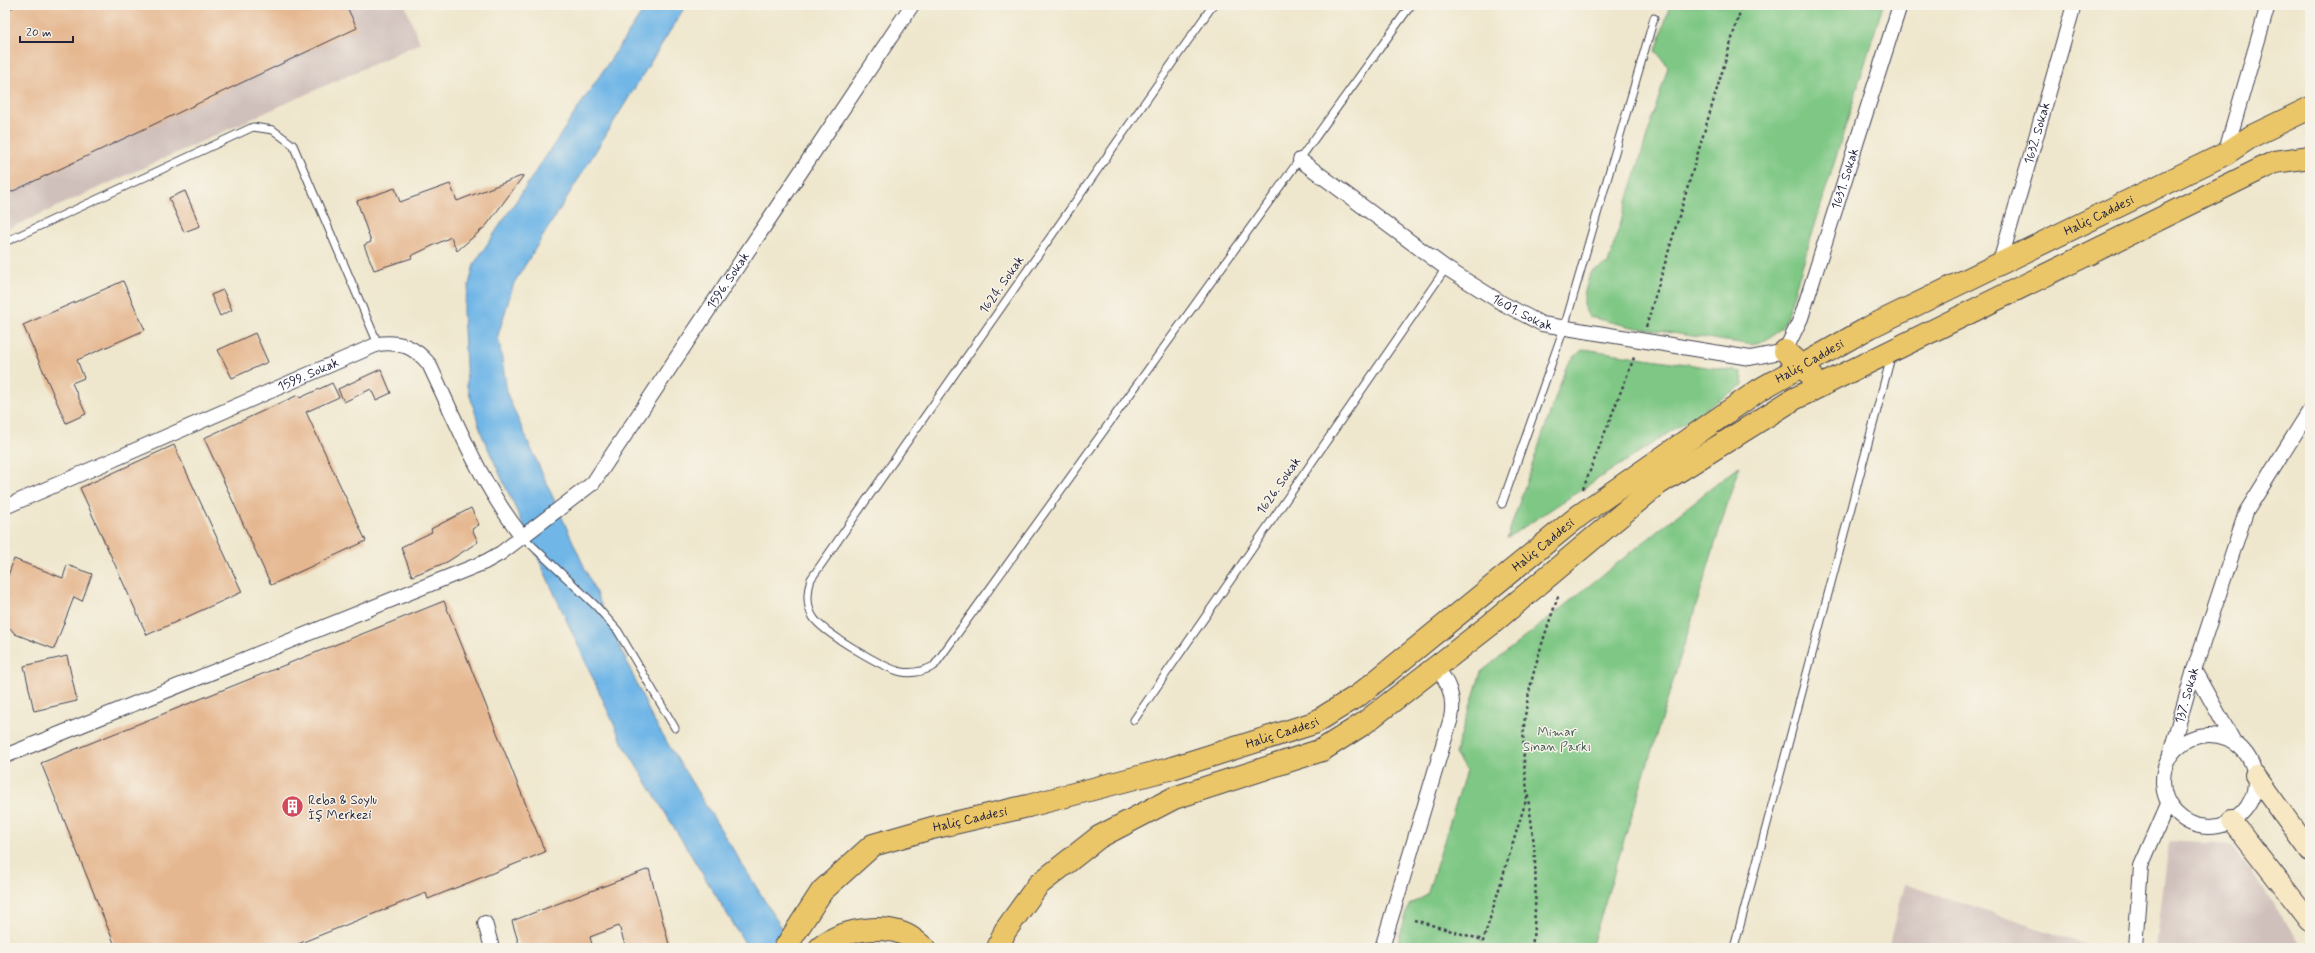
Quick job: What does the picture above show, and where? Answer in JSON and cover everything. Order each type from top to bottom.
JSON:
[{"type":"main road","name":"Haliç Caddesi","points":[[785,948],[822,891],[873,846],[932,828],[1028,806],[1170,769],[1314,723],[1360,695],[1590,508],[1759,390],[1870,327],[2000,262],[2225,154],[2252,136],[2310,108]]},
{"type":"main road","points":[[2225,154],[2231,184]]},
{"type":"main road","name":"Haliç Caddesi","points":[[998,948],[1005,931],[1038,885],[1099,837],[1174,798],[1322,750],[1363,724],[1490,625],[1658,484],[1794,399],[2275,162],[2310,157]]},
{"type":"main road","points":[[2275,162],[2298,165],[2310,169]]},
{"type":"main road","points":[[1786,352],[1802,365],[1820,386]]},
{"type":"main road","points":[[820,948],[830,939],[861,931],[887,929],[906,934],[924,948]]},
{"type":"street","name":"1596. Sokak","points":[[5,756],[485,562],[593,483],[912,5]]},
{"type":"street","name":"1631. Sokak","points":[[1786,352],[1801,318],[1900,5]]},
{"type":"street","name":"1632. Sokak","points":[[2000,262],[2074,5]]},
{"type":"street","points":[[2225,154],[2268,5]]},
{"type":"street","name":"1601. Sokak","points":[[1300,160],[1446,268],[1523,316],[1542,324],[1750,358],[1786,352]]},
{"type":"street","name":"1599. Sokak","points":[[5,507],[378,344],[400,343],[411,347],[421,354],[428,364],[478,469],[499,507],[522,536]]},
{"type":"street","points":[[2194,670],[2246,512],[2310,410]]},
{"type":"street","points":[[1382,948],[1453,708],[1450,688],[1436,667]]},
{"type":"street","name":"137. Sokak","points":[[2194,670],[2234,742]]},
{"type":"street","name":"137. Sokak","points":[[2170,754],[2194,670]]},
{"type":"street","points":[[2208,735],[2222,737],[2234,742],[2244,751],[2251,762],[2255,775],[2255,788],[2251,801],[2243,813],[2232,821],[2219,827],[2204,827],[2190,824],[2178,816],[2168,804],[2164,792],[2162,780],[2164,767],[2170,754],[2181,744],[2194,737],[2208,735]]},
{"type":"street","points":[[2255,775],[2310,851]]},
{"type":"street","points":[[2135,948],[2141,866],[2168,804]]},
{"type":"street","points":[[2232,821],[2310,922]]},
{"type":"street","points":[[485,924],[492,948]]},
{"type":"lane","name":"1624. Sokak","points":[[1213,5],[811,579],[808,589],[809,610],[818,624],[825,630],[894,671],[914,673],[934,666],[1300,160]]},
{"type":"lane","points":[[1300,160],[1411,5]]},
{"type":"lane","points":[[1502,504],[1564,328],[1654,18]]},
{"type":"lane","points":[[5,242],[253,127],[273,130],[288,139],[293,145],[378,344]]},
{"type":"lane","name":"1626. Sokak","points":[[1134,720],[1446,268]]},
{"type":"lane","points":[[1734,948],[1892,351]]},
{"type":"lane","points":[[522,536],[596,606],[618,631],[675,728]]},
{"type":"path","points":[[1590,508],[1583,489],[1641,340],[1742,5]]},
{"type":"path","points":[[1532,948],[1536,911],[1533,836],[1524,773],[1524,726],[1543,641],[1559,592]]},
{"type":"path","points":[[1481,948],[1527,796]]},
{"type":"path","points":[[1414,920],[1483,940]]},
{"type":"shaded area","points":[[5,5],[405,5],[420,43],[5,230]]},
{"type":"shaded area","points":[[2169,841],[2232,845],[2304,948],[2156,948]]},
{"type":"shaded area","points":[[1904,884],[2096,948],[1888,948]]},
{"type":"green space","points":[[1670,5],[1883,5],[1785,322],[1779,330],[1771,336],[1753,345],[1632,327],[1589,317],[1584,306],[1584,296],[1590,273],[1608,264],[1668,67],[1656,51]]},
{"type":"green space","points":[[1583,349],[1741,372],[1744,384],[1507,538],[1566,367]]},
{"type":"green space","name":"Mimar Sinan Parkı","points":[[1739,466],[1591,948],[1396,948],[1409,905],[1427,895],[1466,771],[1455,754],[1481,672]]},
{"type":"water","points":[[647,5],[686,5],[514,283],[498,335],[508,397],[652,718],[779,924],[789,948],[748,948],[623,744],[482,435],[467,386],[463,310],[474,264]]},
{"type":"building","points":[[18,5],[346,5],[357,28],[5,195],[5,11]]},
{"type":"building","points":[[524,175],[486,226],[457,251],[451,237],[411,256],[412,258],[374,270],[364,245],[371,242],[357,201],[395,188],[400,202],[450,184],[457,201]]},
{"type":"building","points":[[185,191],[200,226],[184,232],[169,198]]},
{"type":"building","points":[[123,281],[145,330],[77,360],[84,378],[72,383],[86,414],[66,423],[23,325]]},
{"type":"building","points":[[223,290],[232,310],[220,316],[211,295]]},
{"type":"building","points":[[255,333],[268,362],[232,378],[218,350]]},
{"type":"building","points":[[381,369],[391,393],[376,400],[371,389],[344,402],[338,389]]},
{"type":"building","points":[[332,383],[339,397],[306,412],[366,541],[271,585],[204,438],[298,395],[300,398]]},
{"type":"building","points":[[174,445],[242,592],[147,635],[80,488]]},
{"type":"building","points":[[471,508],[479,525],[472,529],[478,542],[447,562],[412,576],[401,547],[432,532],[431,529]]},
{"type":"building","points":[[14,559],[63,578],[67,565],[92,574],[82,601],[74,597],[54,649],[15,634],[5,622],[5,584]]},
{"type":"building","name":"Reba & Soylu İş Merkezi","points":[[444,601],[545,852],[428,899],[426,893],[288,948],[278,948],[277,944],[266,948],[116,948],[41,763]]},
{"type":"building","points":[[67,656],[77,701],[34,711],[24,666]]},
{"type":"building","points":[[649,869],[670,948],[626,948],[619,926],[590,937],[593,948],[520,948],[512,921]]},
{"type":"place","name":"Reba & Soylu İş Merkezi","points":[[293,807]]}]
